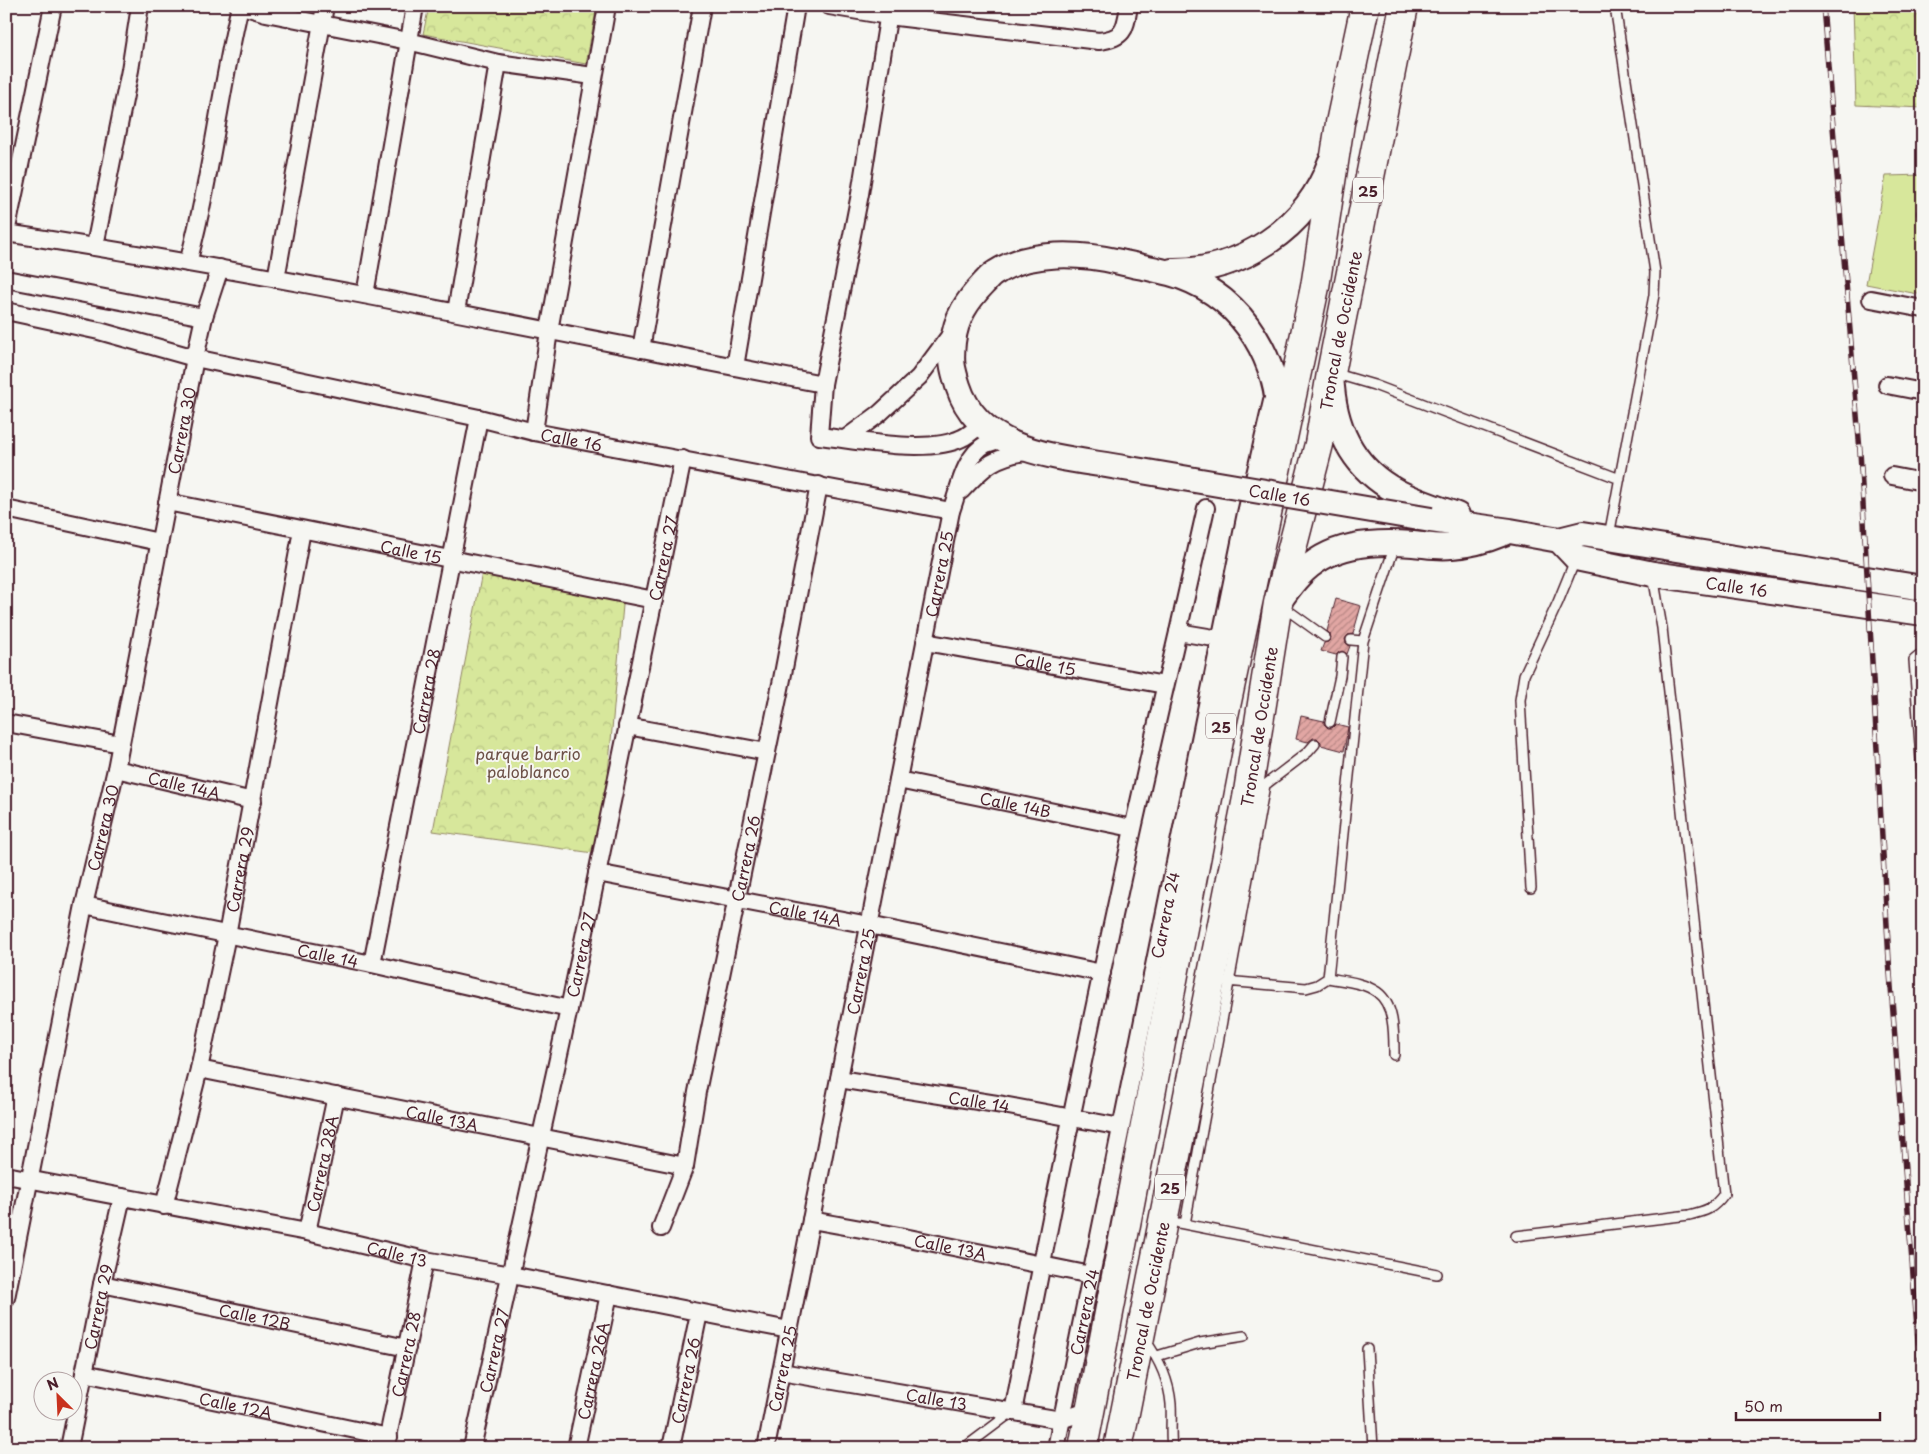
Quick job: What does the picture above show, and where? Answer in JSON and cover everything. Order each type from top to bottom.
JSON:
[{"type":"highway","name":"Troncal de Occidente","points":[[1083,1448],[1222,726],[1315,287],[1340,123],[1365,6]]},
{"type":"highway","name":"Troncal de Occidente","points":[[1118,1448],[1141,1335],[1175,1221],[1256,792],[1278,603],[1318,444],[1404,6]]},
{"type":"street","points":[[52,6],[6,233],[95,246],[220,268],[823,384]]},
{"type":"street","points":[[95,246],[130,70],[140,6]]},
{"type":"street","points":[[188,263],[201,216],[228,57],[241,6],[266,14],[408,41],[498,63],[593,76]]},
{"type":"street","points":[[276,279],[325,6]]},
{"type":"street","points":[[365,295],[415,6]]},
{"type":"street","points":[[534,432],[549,331],[606,6]]},
{"type":"street","points":[[641,349],[702,6]]},
{"type":"street","points":[[735,367],[796,6]]},
{"type":"street","points":[[830,6],[889,11],[1099,41],[1114,39],[1120,35],[1126,22],[1129,6]]},
{"type":"street","points":[[889,11],[860,194],[823,384],[819,436],[926,446],[949,443],[963,438],[981,424]]},
{"type":"street","points":[[456,312],[498,63]]},
{"type":"street","points":[[1158,271],[1185,271],[1212,267],[1238,259],[1262,247],[1284,231],[1318,189],[1329,165],[1340,123]]},
{"type":"street","name":"Calle 16","points":[[1158,271],[1098,257],[1059,256],[1026,260],[994,273],[968,300],[955,328],[951,363],[962,399],[981,424],[1002,439],[1033,451],[1431,520],[1501,529],[1560,540],[1583,534],[1923,588]]},
{"type":"street","name":"Carrera 30","points":[[6,1298],[84,906],[121,744],[195,358],[204,317],[220,268]]},
{"type":"street","points":[[1158,271],[1182,277],[1204,287],[1225,301],[1257,339],[1268,361],[1276,384],[1279,410],[1279,455]]},
{"type":"street","points":[[6,279],[204,317]]},
{"type":"street","points":[[1871,299],[1923,308]]},
{"type":"street","name":"Calle 16","points":[[6,311],[99,331],[195,358],[480,418],[534,432],[951,511]]},
{"type":"street","points":[[845,438],[879,414],[919,377],[955,328]]},
{"type":"street","points":[[1331,373],[1334,407],[1342,433],[1350,450],[1366,469],[1396,492],[1501,529]]},
{"type":"street","name":"Carrera 24","points":[[1056,1448],[1246,513],[1276,384]]},
{"type":"street","points":[[1886,385],[1923,392]]},
{"type":"street","name":"Carrera 28","points":[[372,964],[480,418]]},
{"type":"street","name":"Carrera 25","points":[[766,1448],[951,511],[966,470],[974,455],[985,445],[1002,439]]},
{"type":"street","points":[[958,494],[990,463],[1009,454],[1033,451]]},
{"type":"street","name":"Carrera 27","points":[[472,1448],[569,1010],[683,459]]},
{"type":"street","points":[[1892,476],[1923,482]]},
{"type":"street","name":"Carrera 26","points":[[661,1228],[685,1166],[697,1092],[767,752],[819,485]]},
{"type":"street","name":"Calle 15","points":[[167,502],[452,561],[654,600]]},
{"type":"street","points":[[1013,1412],[1041,1265],[1132,828],[1206,508]]},
{"type":"street","points":[[6,509],[159,542]]},
{"type":"street","points":[[1278,603],[1300,575],[1317,561],[1335,551],[1359,544],[1396,543],[1450,547],[1487,540],[1501,529]]},
{"type":"street","name":"Carrera 29","points":[[164,1206],[199,1069],[227,935],[302,530]]},
{"type":"street","points":[[1560,540],[1576,558]]},
{"type":"street","name":"Calle 16","points":[[1576,558],[1653,574],[1923,613]]},
{"type":"street","points":[[1178,632],[1220,639]]},
{"type":"street","name":"Calle 15","points":[[925,642],[1165,685]]},
{"type":"street","points":[[6,724],[121,744]]},
{"type":"street","points":[[627,726],[767,752]]},
{"type":"street","name":"Calle 14A","points":[[116,768],[253,801]]},
{"type":"street","name":"Calle 14B","points":[[898,780],[1132,828]]},
{"type":"street","name":"Calle 14A","points":[[597,873],[869,925],[1102,973]]},
{"type":"street","name":"Calle 14","points":[[84,906],[372,964],[569,1010]]},
{"type":"street","name":"Calle 13A","points":[[199,1069],[685,1166]]},
{"type":"street","name":"Calle 14","points":[[839,1079],[1003,1105],[1121,1127]]},
{"type":"street","name":"Carrera 28A","points":[[307,1232],[336,1096]]},
{"type":"street","name":"Calle 13","points":[[6,1175],[307,1232],[426,1260],[789,1330]]},
{"type":"street","name":"Carrera 29","points":[[69,1448],[102,1284],[122,1197]]},
{"type":"street","name":"Calle 13A","points":[[811,1220],[1091,1275]]},
{"type":"street","name":"Carrera 28","points":[[387,1442],[426,1260]]},
{"type":"street","name":"Calle 12B","points":[[102,1284],[407,1348]]},
{"type":"street","name":"Carrera 26A","points":[[576,1448],[609,1294]]},
{"type":"street","name":"Carrera 26","points":[[670,1448],[699,1313]]},
{"type":"street","name":"Calle 13","points":[[781,1372],[1061,1420],[1090,1410]]},
{"type":"street","name":"Calle 12A","points":[[84,1373],[387,1442]]},
{"type":"lane","points":[[1608,538],[1654,295],[1654,272],[1615,6]]},
{"type":"lane","points":[[1331,373],[1374,384],[1620,479]]},
{"type":"lane","points":[[1328,978],[1363,641],[1396,543]]},
{"type":"lane","points":[[1532,888],[1520,700],[1524,675],[1576,558]]},
{"type":"lane","points":[[1516,1236],[1689,1215],[1703,1212],[1715,1206],[1724,1194],[1662,628],[1653,574]]},
{"type":"lane","points":[[1278,603],[1325,637]]},
{"type":"lane","points":[[1351,640],[1363,641]]},
{"type":"lane","points":[[1923,655],[1914,660],[1923,788]]},
{"type":"lane","points":[[1330,722],[1342,657]]},
{"type":"lane","points":[[1256,792],[1315,744]]},
{"type":"lane","points":[[1220,981],[1306,988],[1317,985],[1328,978],[1360,984],[1378,992],[1387,1006],[1393,1024],[1394,1055]]},
{"type":"lane","points":[[1175,1221],[1437,1274]]},
{"type":"lane","points":[[1141,1335],[1157,1356],[1166,1377],[1171,1404],[1172,1448]]},
{"type":"lane","points":[[1157,1356],[1213,1340],[1244,1336]]},
{"type":"lane","points":[[1367,1349],[1373,1448]]},
{"type":"lane","points":[[964,1448],[1013,1412]]},
{"type":"green space","points":[[429,6],[597,6],[586,64],[423,34]]},
{"type":"green space","points":[[1853,6],[1923,6],[1923,108],[1856,105]]},
{"type":"green space","points":[[1923,175],[1923,295],[1866,284],[1886,176]]},
{"type":"green space","name":"parque barrio paloblanco","points":[[483,567],[624,594],[601,854],[433,831]]},
{"type":"building","points":[[1336,599],[1361,606],[1353,634],[1348,635],[1345,639],[1346,643],[1350,646],[1347,654],[1342,651],[1336,655],[1321,651],[1324,643],[1328,642],[1331,638],[1327,631]]},
{"type":"building","points":[[1301,716],[1324,721],[1328,728],[1332,728],[1336,724],[1348,727],[1344,751],[1321,745],[1317,738],[1313,738],[1308,742],[1296,739]]},
{"type":"railway","points":[[1823,6],[1860,451],[1889,960],[1923,1406]]}]
